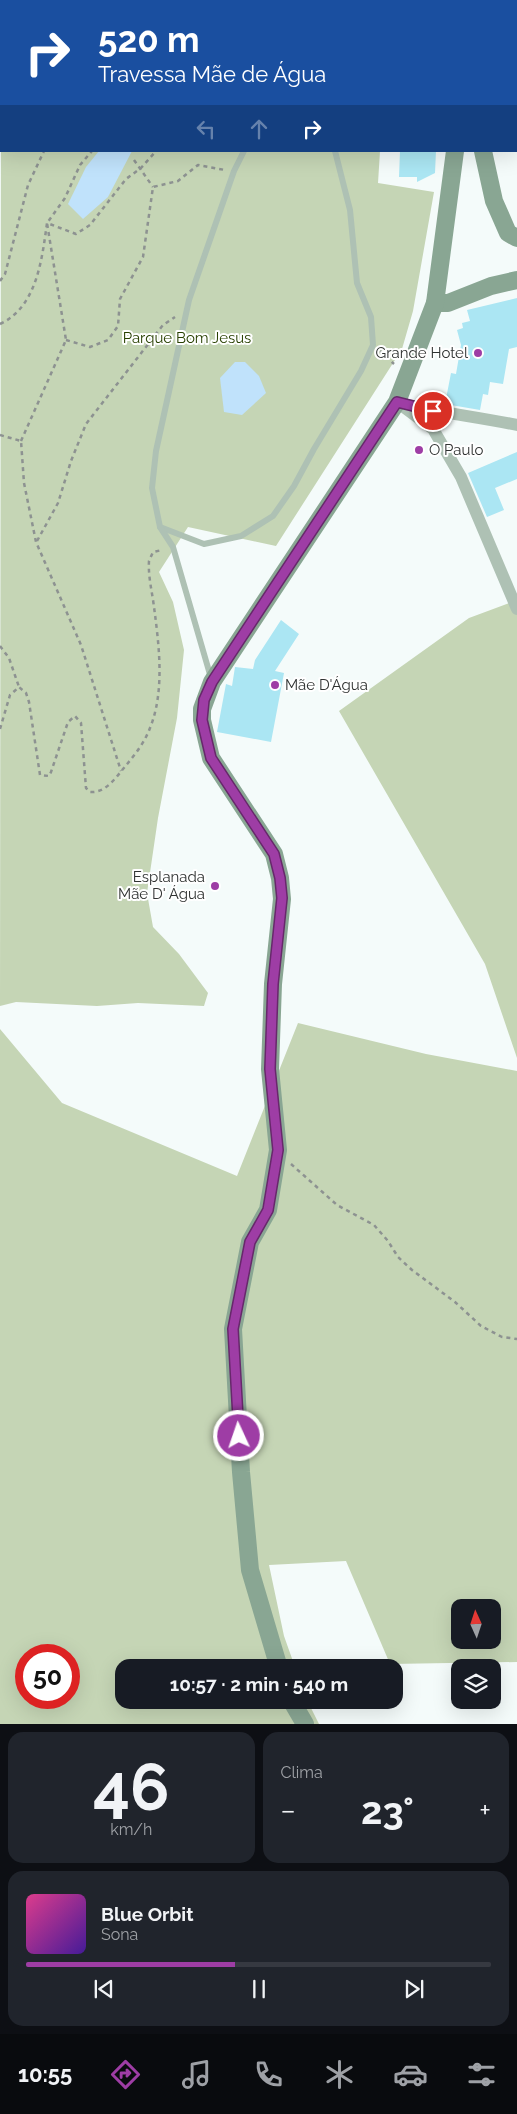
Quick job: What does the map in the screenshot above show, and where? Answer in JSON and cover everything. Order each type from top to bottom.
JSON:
[{"type":"main road","points":[[276,1659],[250,1570],[241,1472],[233,1329],[250,1242],[268,1210],[278,1150],[270,1069],[273,984],[282,898],[280,878],[274,854],[211,758],[202,720],[204,700],[212,682],[397,402],[435,303],[455,152]]},
{"type":"main road","points":[[483,152],[494,200],[508,233],[517,238]]},
{"type":"main road","points":[[435,303],[448,303],[491,286],[517,280]]},
{"type":"main road","points":[[296,1709],[305,1724]]},
{"type":"street","points":[[397,402],[433,411],[485,418],[517,426]]},
{"type":"street","points":[[397,402],[433,429],[461,477],[517,609]]},
{"type":"lane","points":[[212,682],[173,547],[160,527],[152,488],[156,451],[187,310],[234,171],[244,152]]},
{"type":"lane","points":[[160,527],[204,544],[241,536],[272,516],[294,486],[361,371],[373,345],[370,317],[357,283],[350,210],[335,152]]},
{"type":"path","points":[[0,281],[5,274],[28,186],[44,152]]},
{"type":"path","points":[[0,324],[8,320],[24,304],[40,268],[48,224],[65,198],[80,165],[91,152]]},
{"type":"path","points":[[48,224],[76,234],[90,225],[126,179],[141,168],[155,152]]},
{"type":"path","points":[[66,340],[90,347],[108,340],[118,326],[120,299],[143,257],[153,187],[134,160]]},
{"type":"path","points":[[153,187],[178,181],[198,166],[234,171]]},
{"type":"path","points":[[48,224],[66,340],[21,441],[24,483],[36,542],[82,645],[122,771]]},
{"type":"path","points":[[36,542],[58,503],[71,461],[86,424],[163,325],[187,310]]},
{"type":"path","points":[[373,345],[406,376]]},
{"type":"path","points":[[0,435],[21,441]]},
{"type":"path","points":[[0,646],[10,658],[18,687],[26,693],[29,702],[40,775],[48,776],[51,772],[68,722],[75,716],[81,723],[86,788],[90,792],[98,793],[105,789],[122,771],[139,749],[150,728],[158,700],[158,657],[149,561],[153,552],[166,550],[172,551],[177,562]]},
{"type":"path","points":[[0,729],[10,695],[18,687]]},
{"type":"path","points":[[278,1150],[296,1170],[337,1205],[374,1225],[388,1241],[398,1257],[481,1326],[502,1338],[517,1339]]},
{"type":"green space","name":"Parque Bom Jesus","points":[[1,152],[380,152],[378,183],[434,192],[413,311],[402,349],[276,546],[188,527],[159,572],[173,602],[184,650],[177,718],[158,818],[147,893],[153,927],[179,954],[208,993],[204,1006],[138,1003],[97,1006],[16,1002],[0,1006]]},
{"type":"green space","points":[[517,600],[517,1058],[485,964],[339,711],[469,618]]},
{"type":"green space","points":[[298,1023],[426,1054],[517,1071],[517,1662],[501,1662],[501,1659],[451,1659],[451,1663],[403,1664],[403,1659],[388,1659],[346,1561],[269,1565],[284,1636],[292,1659],[115,1659],[115,1709],[312,1709],[319,1724],[0,1724],[0,1029],[62,1103],[237,1176]]},
{"type":"water","points":[[98,152],[131,152],[108,197],[83,219],[68,204],[86,167]]},
{"type":"water","points":[[235,362],[245,362],[259,376],[266,393],[242,415],[224,412],[220,378]]},
{"type":"building","points":[[400,152],[436,152],[435,173],[417,182],[417,177],[399,177]]},
{"type":"building","name":"Grande Hotel","points":[[517,298],[517,347],[509,349],[503,384],[490,382],[488,395],[483,394],[480,410],[445,404],[451,373],[456,374],[461,345],[457,330],[463,328],[462,323],[470,321],[467,310]]},
{"type":"building","points":[[517,452],[517,479],[495,488],[504,510],[487,517],[468,473]]},
{"type":"building","points":[[281,620],[299,634],[275,671],[284,673],[271,742],[217,732],[226,684],[232,686],[235,667],[253,669],[255,660]]},
{"type":"place","name":"Grande Hotel","points":[[478,353]]},
{"type":"place","name":"O Paulo","points":[[419,450]]},
{"type":"place","name":"Mãe D'Água","points":[[275,685]]},
{"type":"place","name":"Esplanada Mãe D' Água","points":[[215,886]]},
{"type":"route","points":[[239,1436],[233,1329],[250,1242],[268,1210],[278,1150],[270,1069],[273,984],[282,898],[278,866],[274,854],[211,758],[204,734],[202,709],[212,682],[397,402],[433,411]]}]
